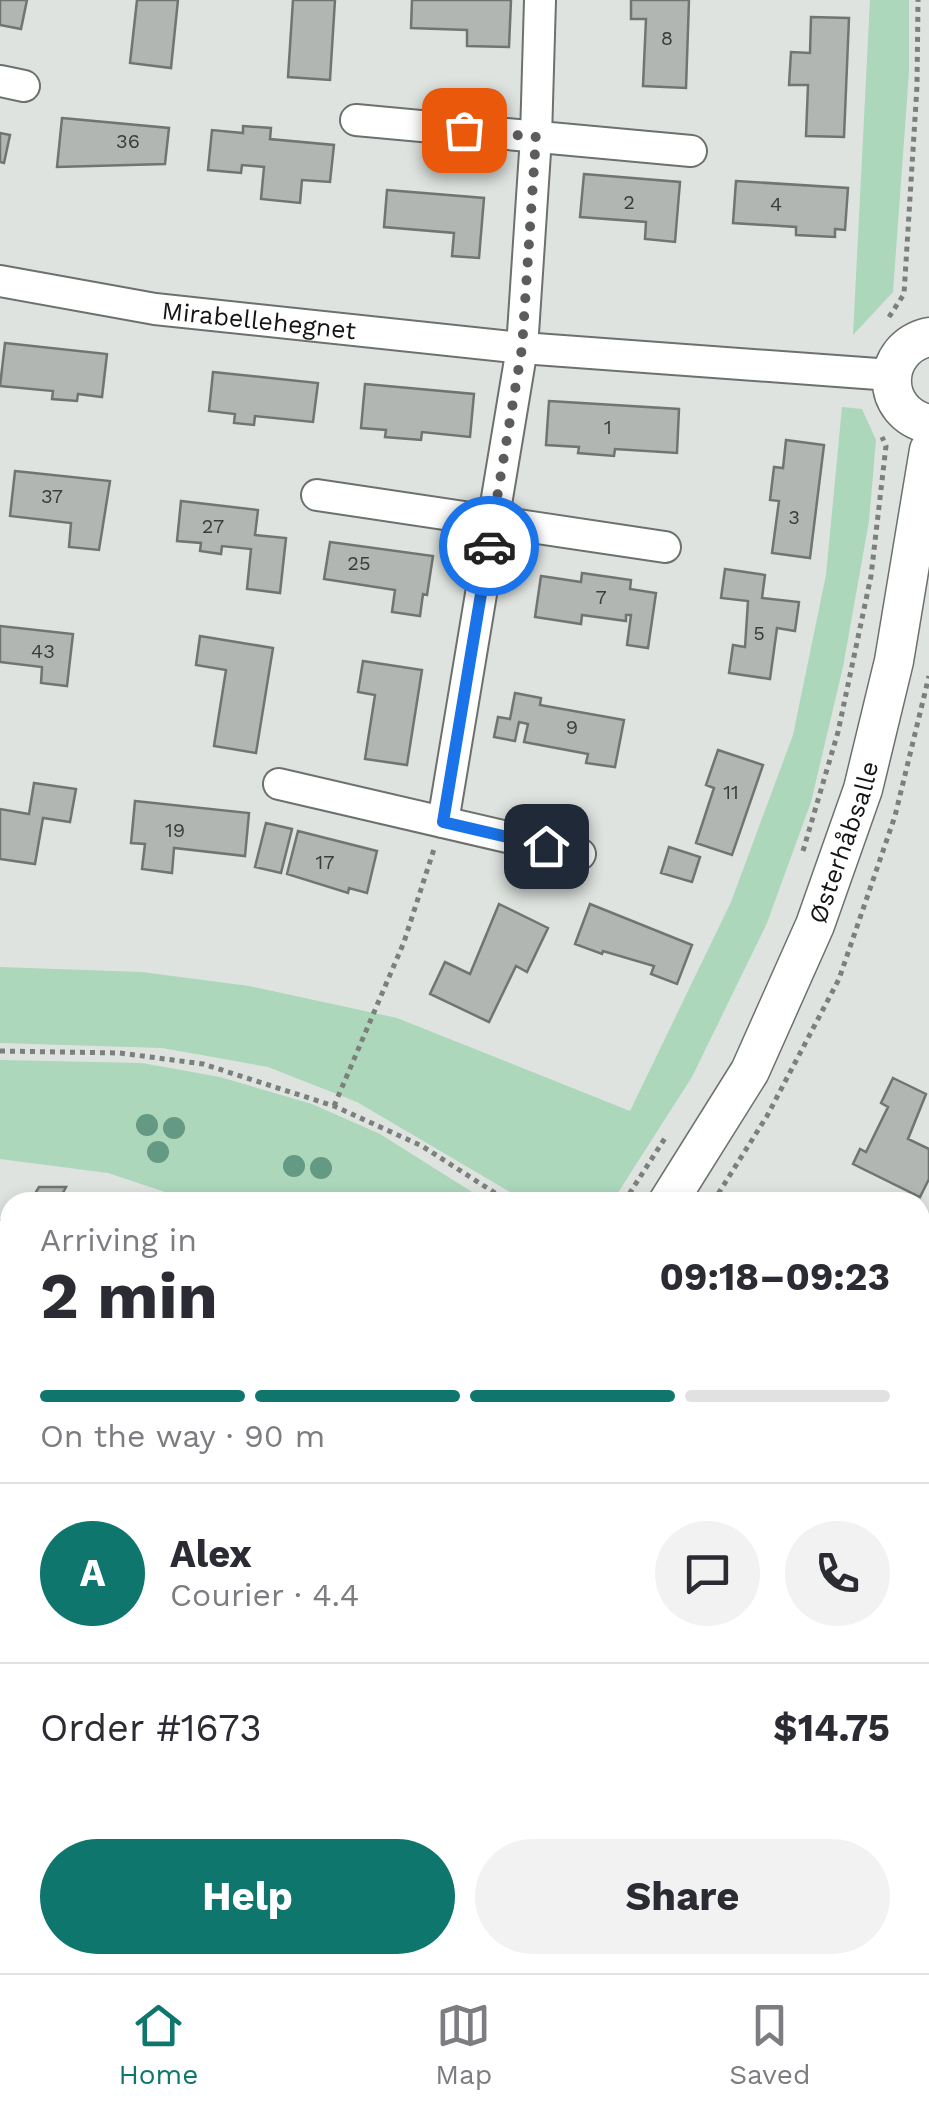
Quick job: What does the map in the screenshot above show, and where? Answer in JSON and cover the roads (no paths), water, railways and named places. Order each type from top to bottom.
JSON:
[{"type":"street","points":[[443,822],[522,348],[536,137],[540,0]]},
{"type":"street","points":[[356,120],[691,151]]},
{"type":"street","name":"Mirabellehegnet","points":[[0,281],[156,309],[522,348],[877,374]]},
{"type":"street","points":[[929,337],[912,343],[877,374],[906,414],[929,424]]},
{"type":"street","name":"Østerhåbsalle","points":[[674,1192],[750,1071],[816,925],[863,789],[894,662],[929,450]]},
{"type":"street","points":[[317,495],[666,548]]},
{"type":"street","points":[[279,784],[580,854]]}]
